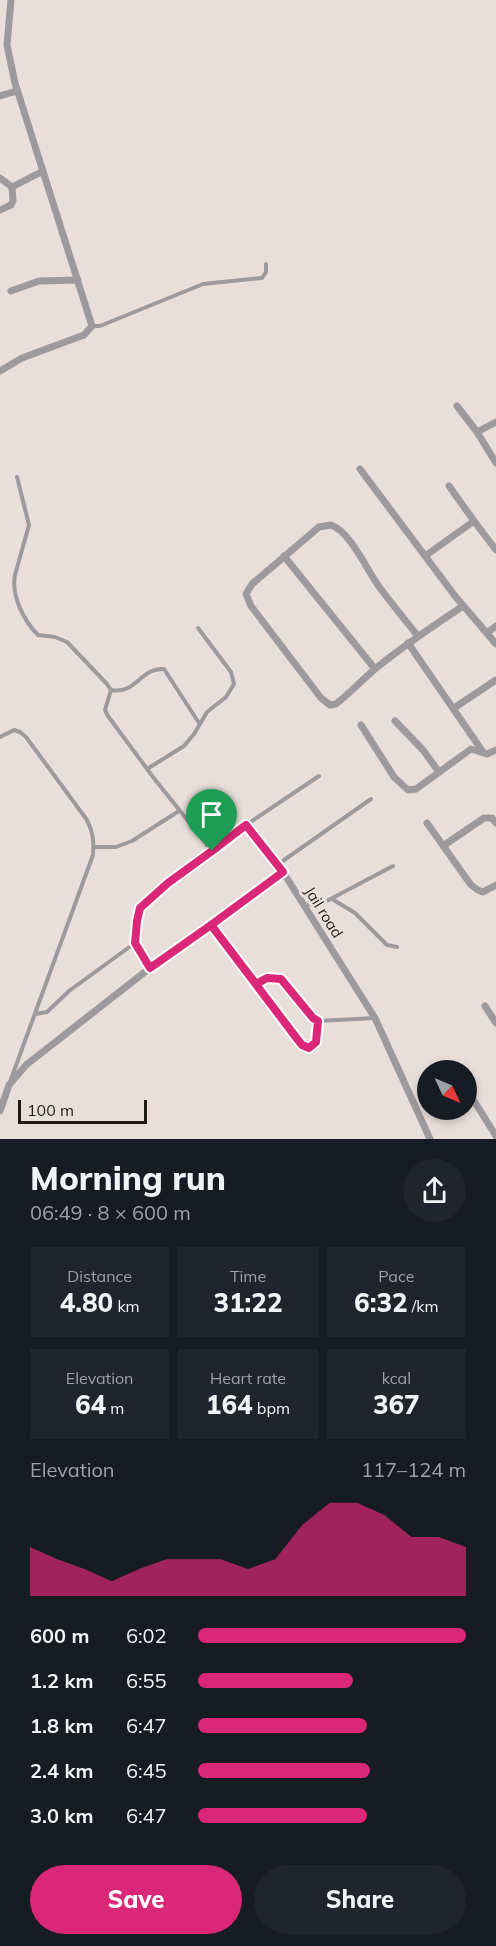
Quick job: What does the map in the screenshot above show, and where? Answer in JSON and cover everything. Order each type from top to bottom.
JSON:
[{"type":"street","points":[[0,371],[22,357],[84,335],[92,326],[17,91],[7,45],[11,0]]},
{"type":"street","points":[[0,96],[17,91]]},
{"type":"street","points":[[12,187],[43,171]]},
{"type":"street","points":[[0,178],[12,187],[14,201],[0,210]]},
{"type":"street","points":[[11,291],[39,281],[78,280]]},
{"type":"street","points":[[457,406],[477,432],[496,463]]},
{"type":"street","points":[[477,432],[496,422]]},
{"type":"street","points":[[360,469],[463,606],[496,645]]},
{"type":"street","points":[[449,486],[496,550]]},
{"type":"street","points":[[425,556],[474,521]]},
{"type":"street","points":[[418,636],[378,585],[356,550],[335,526],[319,527],[252,584],[246,594],[248,600],[321,698],[330,705],[336,704],[408,643],[463,606]]},
{"type":"street","points":[[284,556],[375,669]]},
{"type":"street","points":[[486,633],[496,626]]},
{"type":"street","points":[[408,643],[483,752]]},
{"type":"street","points":[[454,708],[496,681]]},
{"type":"street","points":[[395,721],[423,750],[439,772]]},
{"type":"street","points":[[361,725],[390,771],[405,789],[416,789],[471,749],[488,754],[496,750]]},
{"type":"street","points":[[443,846],[484,818],[492,818],[496,823]]},
{"type":"street","points":[[426,823],[471,885],[483,892],[496,885]]},
{"type":"street","points":[[0,1111],[9,1085],[26,1065],[150,968],[283,872]]},
{"type":"street","name":"Jail road","points":[[283,872],[375,1017],[430,1139]]},
{"type":"street","points":[[485,1006],[496,1023]]},
{"type":"street","points":[[477,1106],[496,1137]]},
{"type":"lane","points":[[92,326],[100,326],[202,284],[262,278],[266,272],[266,264]]},
{"type":"lane","points":[[16,477],[29,525],[13,583],[15,599],[38,635],[55,637],[67,642],[111,690],[123,691],[154,670],[164,669],[200,724]]},
{"type":"lane","points":[[147,769],[184,746],[207,712],[231,691],[234,684],[231,672],[198,628]]},
{"type":"lane","points":[[111,690],[105,710],[147,769],[212,851]]},
{"type":"lane","points":[[0,737],[14,730],[26,737],[87,820],[93,832],[94,847],[9,1085]]},
{"type":"lane","points":[[150,968],[135,943],[137,921],[142,905],[246,825],[319,776]]},
{"type":"lane","points":[[277,865],[371,799]]},
{"type":"lane","points":[[94,847],[116,847],[132,841],[179,811]]},
{"type":"lane","points":[[246,825],[283,872]]},
{"type":"lane","points":[[304,904],[316,905],[332,899],[393,866]]},
{"type":"lane","points":[[332,899],[355,913],[387,945],[397,946]]},
{"type":"lane","points":[[211,925],[298,1040],[306,1047],[309,1048],[316,1042],[318,1021]]},
{"type":"lane","points":[[35,1014],[47,1012],[69,991],[135,943]]},
{"type":"lane","points":[[256,984],[267,978],[281,979],[318,1021],[375,1017]]},
{"type":"route","points":[[212,851],[142,905],[137,918],[136,948],[150,968],[211,925],[256,984],[267,978],[281,979],[318,1021],[316,1042],[309,1048],[298,1040],[211,925],[283,872],[246,825],[212,851]]}]
